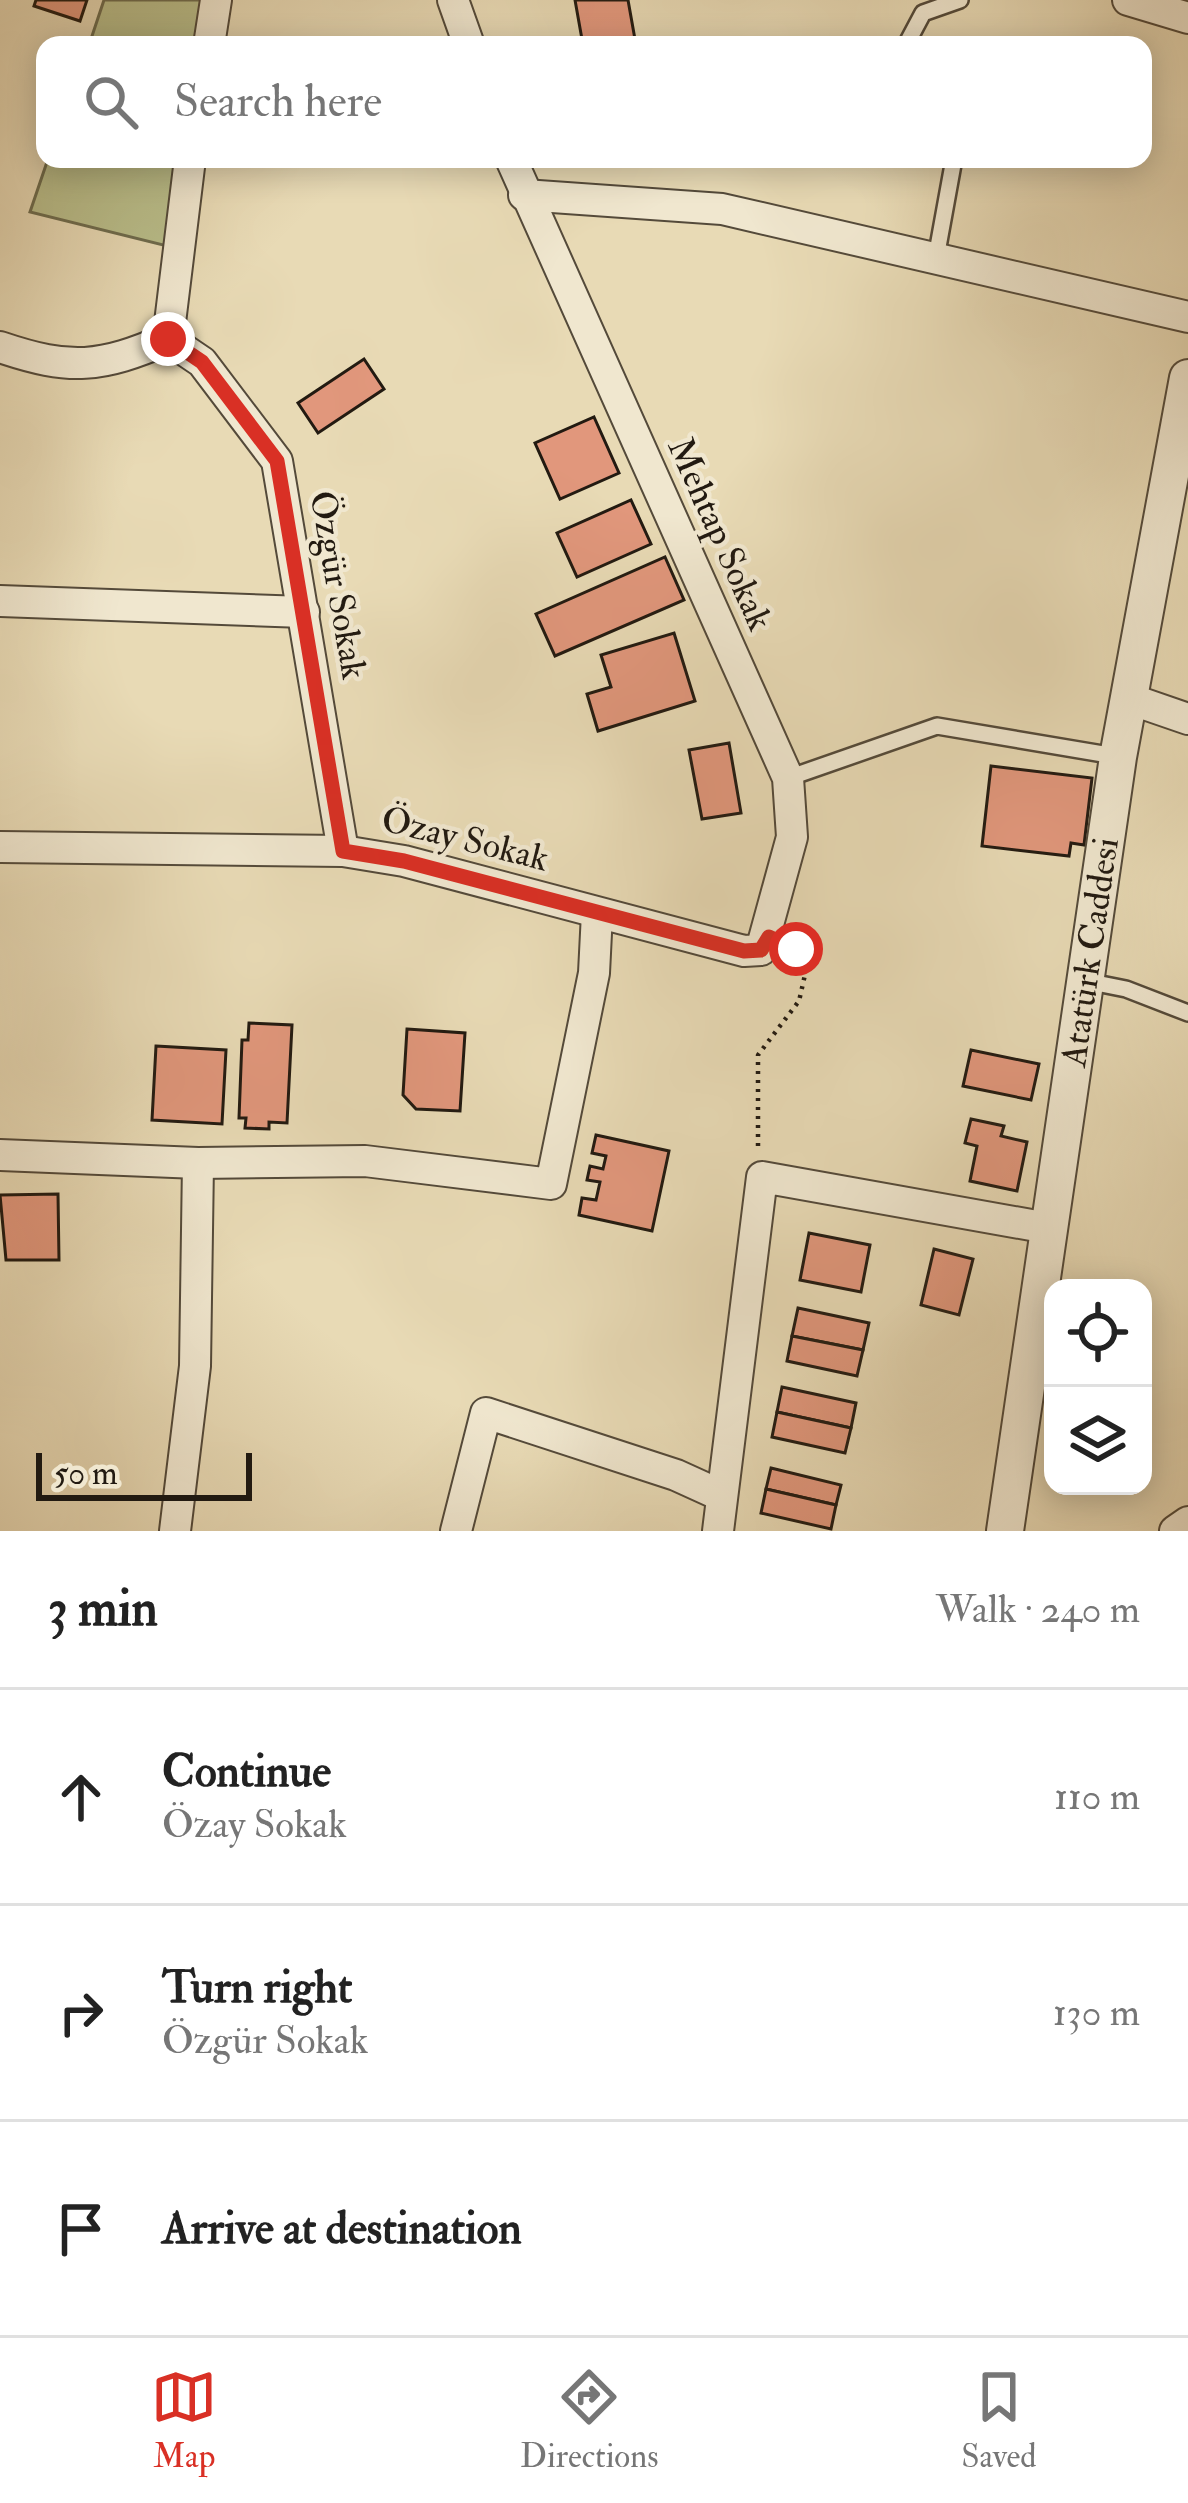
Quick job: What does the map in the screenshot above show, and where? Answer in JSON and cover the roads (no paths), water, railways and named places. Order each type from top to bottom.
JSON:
[{"type":"street","points":[[210,36],[216,0]]},
{"type":"street","points":[[453,0],[466,36]]},
{"type":"street","points":[[1128,0],[1188,17]]},
{"type":"street","points":[[0,347],[71,364],[113,363],[168,339],[189,168]]},
{"type":"street","name":"Mehtap Sokak","points":[[514,168],[788,778],[792,837],[765,944]]},
{"type":"street","points":[[524,195],[722,209],[1188,317]]},
{"type":"street","name":"Özgür Sokak","points":[[168,339],[202,362],[277,461],[343,851]]},
{"type":"street","name":"Atatürk Caddesi","points":[[1005,1531],[1127,698],[1188,381]]},
{"type":"street","points":[[0,601],[304,612]]},
{"type":"street","points":[[1127,698],[1188,719]]},
{"type":"street","name":"Özay Sokak","points":[[0,847],[343,851],[404,861],[744,951],[765,944]]},
{"type":"street","points":[[0,1155],[198,1163],[364,1161],[551,1184],[595,973],[597,913]]},
{"type":"street","points":[[175,1531],[195,1366],[198,1163]]},
{"type":"street","points":[[718,1531],[762,1177],[1048,1228]]},
{"type":"street","points":[[456,1531],[486,1413],[676,1475],[720,1495]]},
{"type":"street","points":[[1175,1531],[1188,1522]]},
{"type":"lane","points":[[911,36],[923,13],[960,0]]},
{"type":"lane","points":[[936,258],[952,168]]},
{"type":"lane","points":[[788,778],[938,726],[1118,757]]},
{"type":"lane","points":[[1083,980],[1126,989],[1188,1013]]}]
